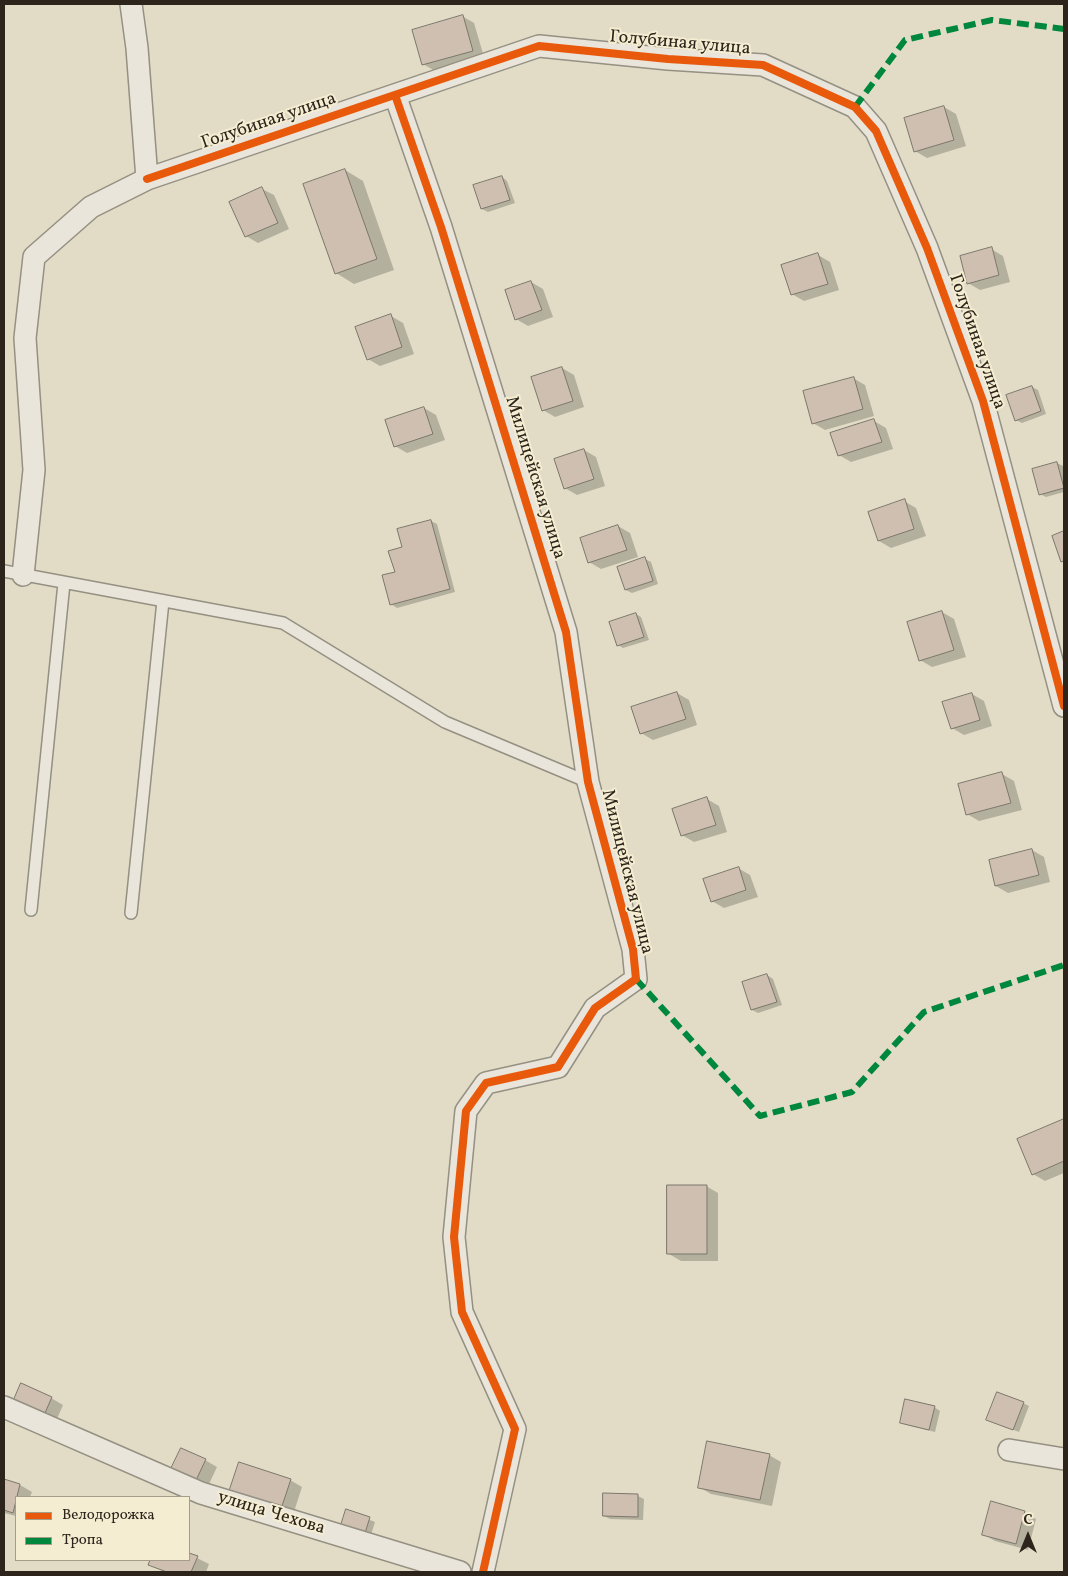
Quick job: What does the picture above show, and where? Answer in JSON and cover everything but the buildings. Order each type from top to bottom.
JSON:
[{"type":"street","points":[[131,4],[138,48],[147,179]]},
{"type":"street","name":"Голубиная улица","points":[[14,573],[34,470],[24,338],[34,257],[90,207],[147,179],[539,46],[668,59],[763,65],[855,107],[876,131],[927,248],[983,401],[1064,706]]},
{"type":"street","name":"Милицейская улица","points":[[394,95],[441,227],[566,632],[588,782],[633,949],[636,979],[595,1008],[558,1067],[486,1083],[466,1111],[454,1237],[462,1312],[515,1429],[483,1572]]},
{"type":"street","name":"улица Чехова","points":[[4,1407],[201,1492],[460,1572]]},
{"type":"street","points":[[1009,1450],[1064,1459]]},
{"type":"lane","points":[[14,573],[283,623],[445,722],[588,782]]},
{"type":"lane","points":[[31,910],[64,583]]},
{"type":"lane","points":[[131,913],[164,601]]},
{"type":"marked path","points":[[855,107],[905,40],[992,20],[1064,29]]},
{"type":"marked path","points":[[636,979],[760,1116],[852,1092],[924,1012],[1064,965]]},
{"type":"cycle path","points":[[147,179],[539,46],[668,59],[763,65],[855,107],[876,131],[927,248],[983,401],[1064,706]]},
{"type":"cycle path","points":[[395,95],[441,227],[566,632],[588,782],[633,949],[636,979],[595,1008],[558,1067],[486,1083],[466,1111],[454,1237],[462,1312],[515,1429],[483,1572]]}]
